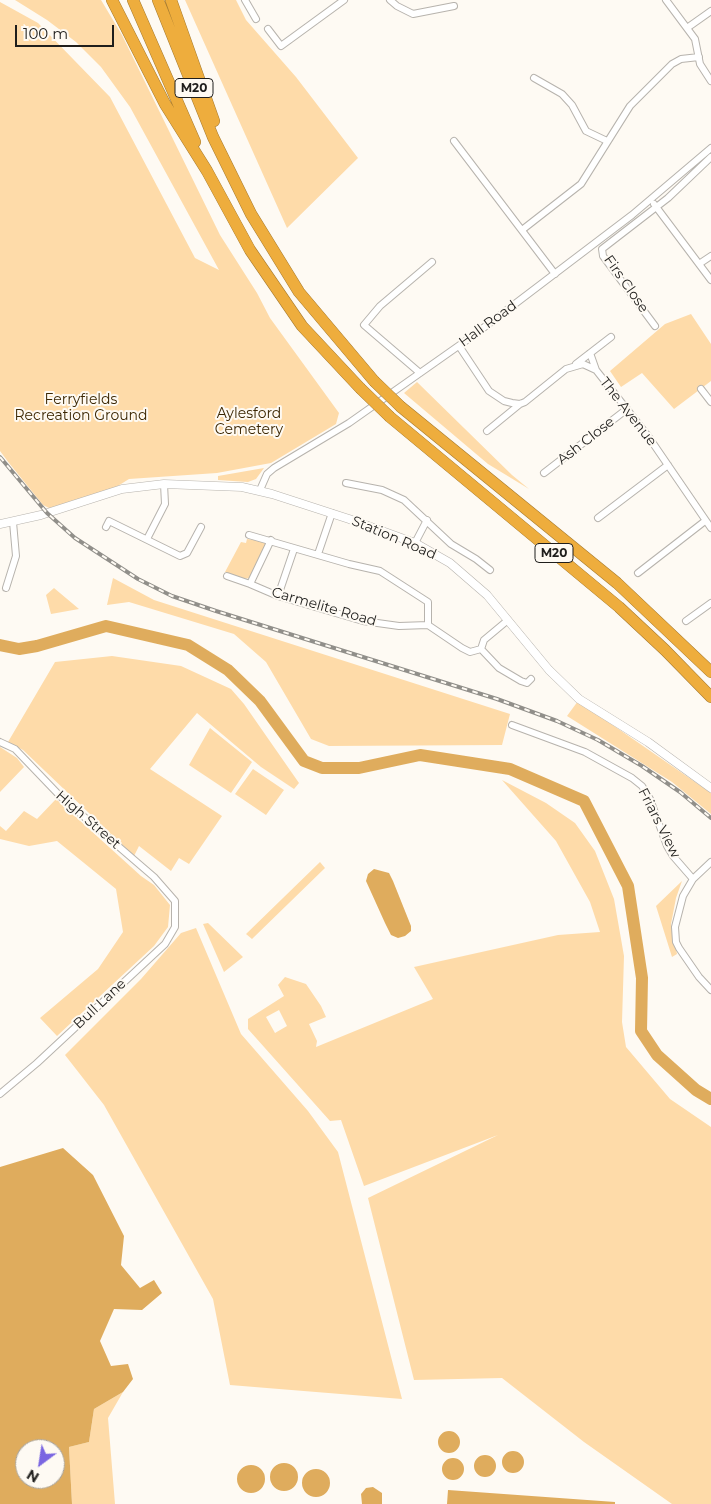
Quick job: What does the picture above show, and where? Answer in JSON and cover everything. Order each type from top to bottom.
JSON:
[{"type":"highway","name":"M20","points":[[112,0],[165,104],[207,171],[265,275],[302,326],[390,417],[626,613],[711,697]]},
{"type":"highway","name":"M20","points":[[133,0],[162,62],[207,171]]},
{"type":"highway","name":"M20","points":[[158,0],[213,137],[265,239],[299,292],[374,381],[401,407],[616,582],[711,672]]},
{"type":"highway","name":"M20","points":[[171,0],[232,176]]},
{"type":"street","points":[[245,0],[256,19]]},
{"type":"street","points":[[268,29],[281,46],[344,0]]},
{"type":"street","points":[[390,0],[396,6],[413,14],[454,6]]},
{"type":"street","points":[[666,0],[695,39],[705,74],[711,80]]},
{"type":"street","points":[[687,28],[711,11]]},
{"type":"street","points":[[522,230],[581,184],[630,106],[672,64],[681,59],[699,56]]},
{"type":"street","points":[[534,78],[567,100],[586,131],[607,141]]},
{"type":"street","points":[[454,141],[555,274]]},
{"type":"street","name":"Hall Road","points":[[260,490],[267,474],[274,468],[349,423],[459,346],[650,200],[711,148]]},
{"type":"street","points":[[656,207],[711,157]]},
{"type":"street","points":[[650,200],[711,280]]},
{"type":"street","name":"Firs Close","points":[[655,326],[603,256],[602,248],[656,207]]},
{"type":"street","points":[[699,264],[711,256]]},
{"type":"street","points":[[420,373],[364,325],[380,306],[432,262]]},
{"type":"street","points":[[487,431],[610,337]]},
{"type":"street","points":[[459,346],[489,391],[504,401],[520,404]]},
{"type":"street","points":[[590,353],[596,370]]},
{"type":"street","name":"The Avenue","points":[[572,367],[583,364],[596,370],[668,465],[711,528]]},
{"type":"street","points":[[701,389],[711,402]]},
{"type":"street","name":"Ash Close","points":[[544,473],[627,409]]},
{"type":"street","points":[[598,518],[668,465]]},
{"type":"street","points":[[346,483],[395,495],[411,505],[451,544],[490,570]]},
{"type":"street","points":[[147,539],[165,504],[164,484]]},
{"type":"street","name":"Station Road","points":[[0,524],[13,522],[122,489],[164,484],[216,485],[260,490],[332,513],[415,543],[450,563],[474,582],[549,670],[579,699],[648,742],[711,788]]},
{"type":"street","points":[[318,554],[332,513]]},
{"type":"street","points":[[106,526],[110,520],[180,556],[187,553],[201,527]]},
{"type":"street","points":[[415,543],[427,520]]},
{"type":"street","points":[[638,573],[705,521]]},
{"type":"street","points":[[6,588],[16,556],[13,522]]},
{"type":"street","points":[[249,535],[271,540],[294,549],[380,571],[406,585],[428,602],[428,625],[470,652],[481,649]]},
{"type":"street","points":[[250,584],[271,540]]},
{"type":"street","points":[[278,596],[294,549]]},
{"type":"street","name":"Carmelite Road","points":[[227,576],[278,596],[363,621],[400,626],[428,625]]},
{"type":"street","points":[[686,621],[711,603]]},
{"type":"street","points":[[481,649],[484,640],[508,620]]},
{"type":"street","points":[[481,649],[499,668],[521,681],[528,682],[530,679]]},
{"type":"street","name":"Friars View","points":[[512,725],[585,752],[632,778],[642,786],[650,799],[667,846],[693,879]]},
{"type":"street","name":"High Street","points":[[0,742],[15,750],[61,797],[154,877],[175,901]]},
{"type":"street","points":[[711,862],[693,879],[682,896],[675,927],[676,942],[699,977],[711,990]]},
{"type":"street","name":"Bull Lane","points":[[0,1094],[37,1063],[165,944],[175,927],[175,901]]},
{"type":"green space","points":[[15,0],[101,0],[122,35],[220,235],[257,293],[270,318],[339,413],[336,424],[271,463],[217,473],[129,479],[113,489],[51,509],[43,505],[9,463],[0,451],[0,2],[38,23],[110,97],[195,258],[219,270],[130,107],[101,67],[76,42],[47,20]]},
{"type":"green space","points":[[185,0],[236,0],[246,20],[296,77],[358,158],[287,228]]},
{"type":"green space","points":[[691,314],[711,344],[711,381],[674,409],[642,373],[621,387],[610,371],[665,324]]},
{"type":"green space","points":[[417,382],[512,475],[529,489],[488,464],[404,393]]},
{"type":"green space","points":[[264,468],[256,479],[248,482],[218,480],[218,476]]},
{"type":"green space","points":[[247,539],[266,543],[250,578],[243,579],[225,572],[241,542],[246,543]]},
{"type":"green space","points":[[113,578],[154,600],[510,714],[502,745],[329,746],[311,739],[266,662],[234,634],[129,602],[107,605]]},
{"type":"green space","points":[[54,588],[79,609],[51,614],[46,595]]},
{"type":"green space","points":[[112,656],[181,666],[231,689],[244,704],[299,783],[294,789],[261,767],[197,713],[150,769],[222,816],[189,864],[179,858],[171,871],[139,846],[134,856],[23,750],[8,742],[55,662]]},
{"type":"green space","points":[[578,701],[711,793],[711,814],[672,782],[567,716]]},
{"type":"green space","points":[[210,728],[252,762],[231,793],[189,765]]},
{"type":"green space","points":[[0,747],[17,758],[24,767],[0,792]]},
{"type":"green space","points":[[253,769],[284,790],[266,815],[235,794]]},
{"type":"green space","points":[[502,780],[546,803],[575,823],[595,851],[614,899],[624,956],[622,1022],[626,1047],[670,1099],[711,1127],[711,1504],[672,1504],[584,1442],[502,1378],[414,1380],[368,1198],[498,1135],[364,1186],[341,1120],[330,1121],[248,1029],[248,1019],[284,996],[278,985],[285,977],[306,984],[326,1017],[309,1024],[317,1041],[316,1047],[433,999],[414,967],[558,935],[600,932],[590,902],[556,841]],"holes":[[[279,1010],[287,1026],[275,1033],[266,1017]]]},
{"type":"green space","points":[[56,799],[141,876],[154,885],[170,905],[168,927],[154,946],[57,1036],[40,1018],[98,969],[123,932],[116,889],[57,841],[29,846],[0,839],[0,826],[6,831],[24,811],[37,819]]},
{"type":"green space","points":[[320,862],[325,868],[252,939],[246,934]]},
{"type":"green space","points":[[682,881],[676,898],[671,924],[677,954],[672,957],[656,906]]},
{"type":"green space","points":[[208,923],[243,957],[224,972],[203,924]]},
{"type":"green space","points":[[196,928],[241,1034],[308,1111],[338,1152],[402,1399],[230,1385],[213,1299],[104,1105],[65,1055],[141,979],[181,933]]},
{"type":"green space","points":[[123,1392],[108,1418],[115,1504],[72,1504],[69,1447],[89,1442],[94,1409]]},
{"type":"shaded area","points":[[374,869],[389,873],[393,881],[411,926],[411,931],[405,936],[398,938],[391,935],[385,923],[366,881],[368,874]]},
{"type":"shaded area","points":[[63,1148],[93,1175],[124,1236],[121,1265],[140,1288],[154,1280],[162,1293],[142,1310],[114,1309],[100,1341],[111,1366],[128,1364],[133,1379],[123,1392],[94,1409],[89,1442],[69,1447],[72,1504],[0,1504],[0,1167]]},
{"type":"shaded area","points":[[449,1431],[457,1434],[460,1442],[457,1450],[449,1453],[441,1450],[438,1442],[441,1434]]},
{"type":"shaded area","points":[[513,1451],[521,1454],[524,1462],[521,1470],[513,1473],[505,1470],[502,1462],[505,1454]]},
{"type":"shaded area","points":[[485,1455],[493,1458],[496,1466],[493,1474],[485,1477],[477,1474],[474,1466],[477,1458]]},
{"type":"shaded area","points":[[453,1458],[461,1461],[464,1469],[461,1477],[453,1480],[445,1477],[442,1469],[445,1461]]},
{"type":"shaded area","points":[[284,1463],[294,1467],[298,1477],[294,1487],[284,1491],[274,1487],[270,1477],[274,1467]]},
{"type":"shaded area","points":[[251,1465],[261,1469],[265,1479],[261,1489],[251,1493],[241,1489],[237,1479],[241,1469]]},
{"type":"shaded area","points":[[316,1469],[326,1473],[330,1483],[326,1493],[316,1497],[306,1493],[302,1483],[306,1473]]},
{"type":"shaded area","points":[[373,1487],[382,1493],[382,1504],[362,1504],[361,1494],[366,1488]]},
{"type":"shaded area","points":[[448,1490],[615,1502],[615,1504],[447,1504]]},
{"type":"waterway","points":[[0,645],[19,649],[37,646],[106,626],[188,645],[228,670],[260,701],[304,761],[322,768],[359,768],[420,755],[510,769],[584,801],[628,886],[642,978],[641,1031],[657,1055],[696,1090],[711,1099]]},
{"type":"railway","points":[[0,457],[47,513],[75,538],[138,579],[172,596],[216,611],[497,699],[557,721],[598,740],[642,766],[680,792],[711,818]]},
{"type":"park label","name":"Ferryfields Recreation Ground","points":[[81,408]]},
{"type":"park label","name":"Aylesford Cemetery","points":[[249,422]]}]
